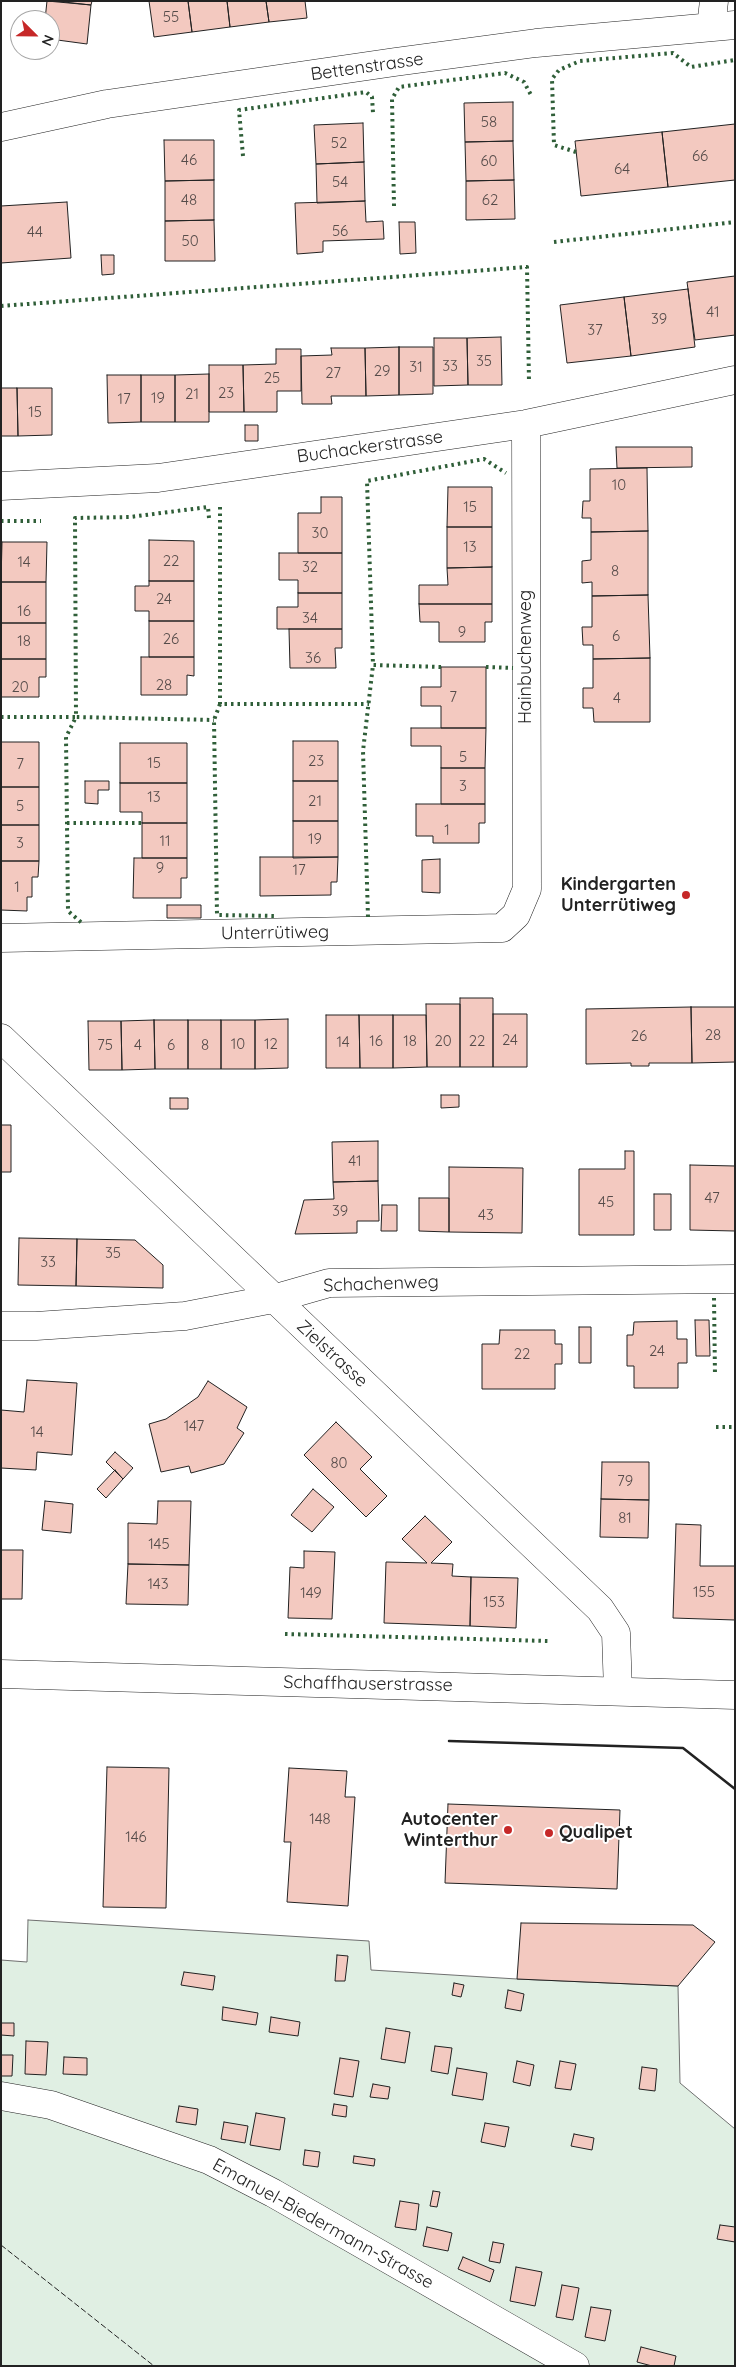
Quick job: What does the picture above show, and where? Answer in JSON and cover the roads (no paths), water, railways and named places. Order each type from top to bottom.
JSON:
[{"type":"street","name":"Bettenstrasse","points":[[1,126],[107,104],[720,18]]},
{"type":"street","name":"Buchackerstrasse","points":[[1,486],[158,478],[526,424],[735,380]]},
{"type":"street","name":"Hainbuchenweg","points":[[526,424],[527,890]]},
{"type":"street","name":"Unterrütiweg","points":[[1,938],[502,928],[516,916],[527,890]]},
{"type":"street","name":"Zielstrasse","points":[[1,1038],[600,1609],[616,1633],[618,1691]]},
{"type":"street","name":"Schachenweg","points":[[1,1326],[36,1326],[185,1316],[273,1299],[329,1283],[735,1279]]},
{"type":"street","name":"Schaffhauserstrasse","points":[[1,1674],[735,1695]]},
{"type":"street","name":"Emanuel-Biedermann-Strasse","points":[[1,2096],[51,2105],[209,2160],[273,2192],[575,2366]]},
{"type":"place","name":"Kindergarten Unterrütiweg","points":[[686,895]]},
{"type":"place","name":"Autocenter Winterthur","points":[[508,1830]]},
{"type":"place","name":"Qualipet","points":[[549,1833]]}]
